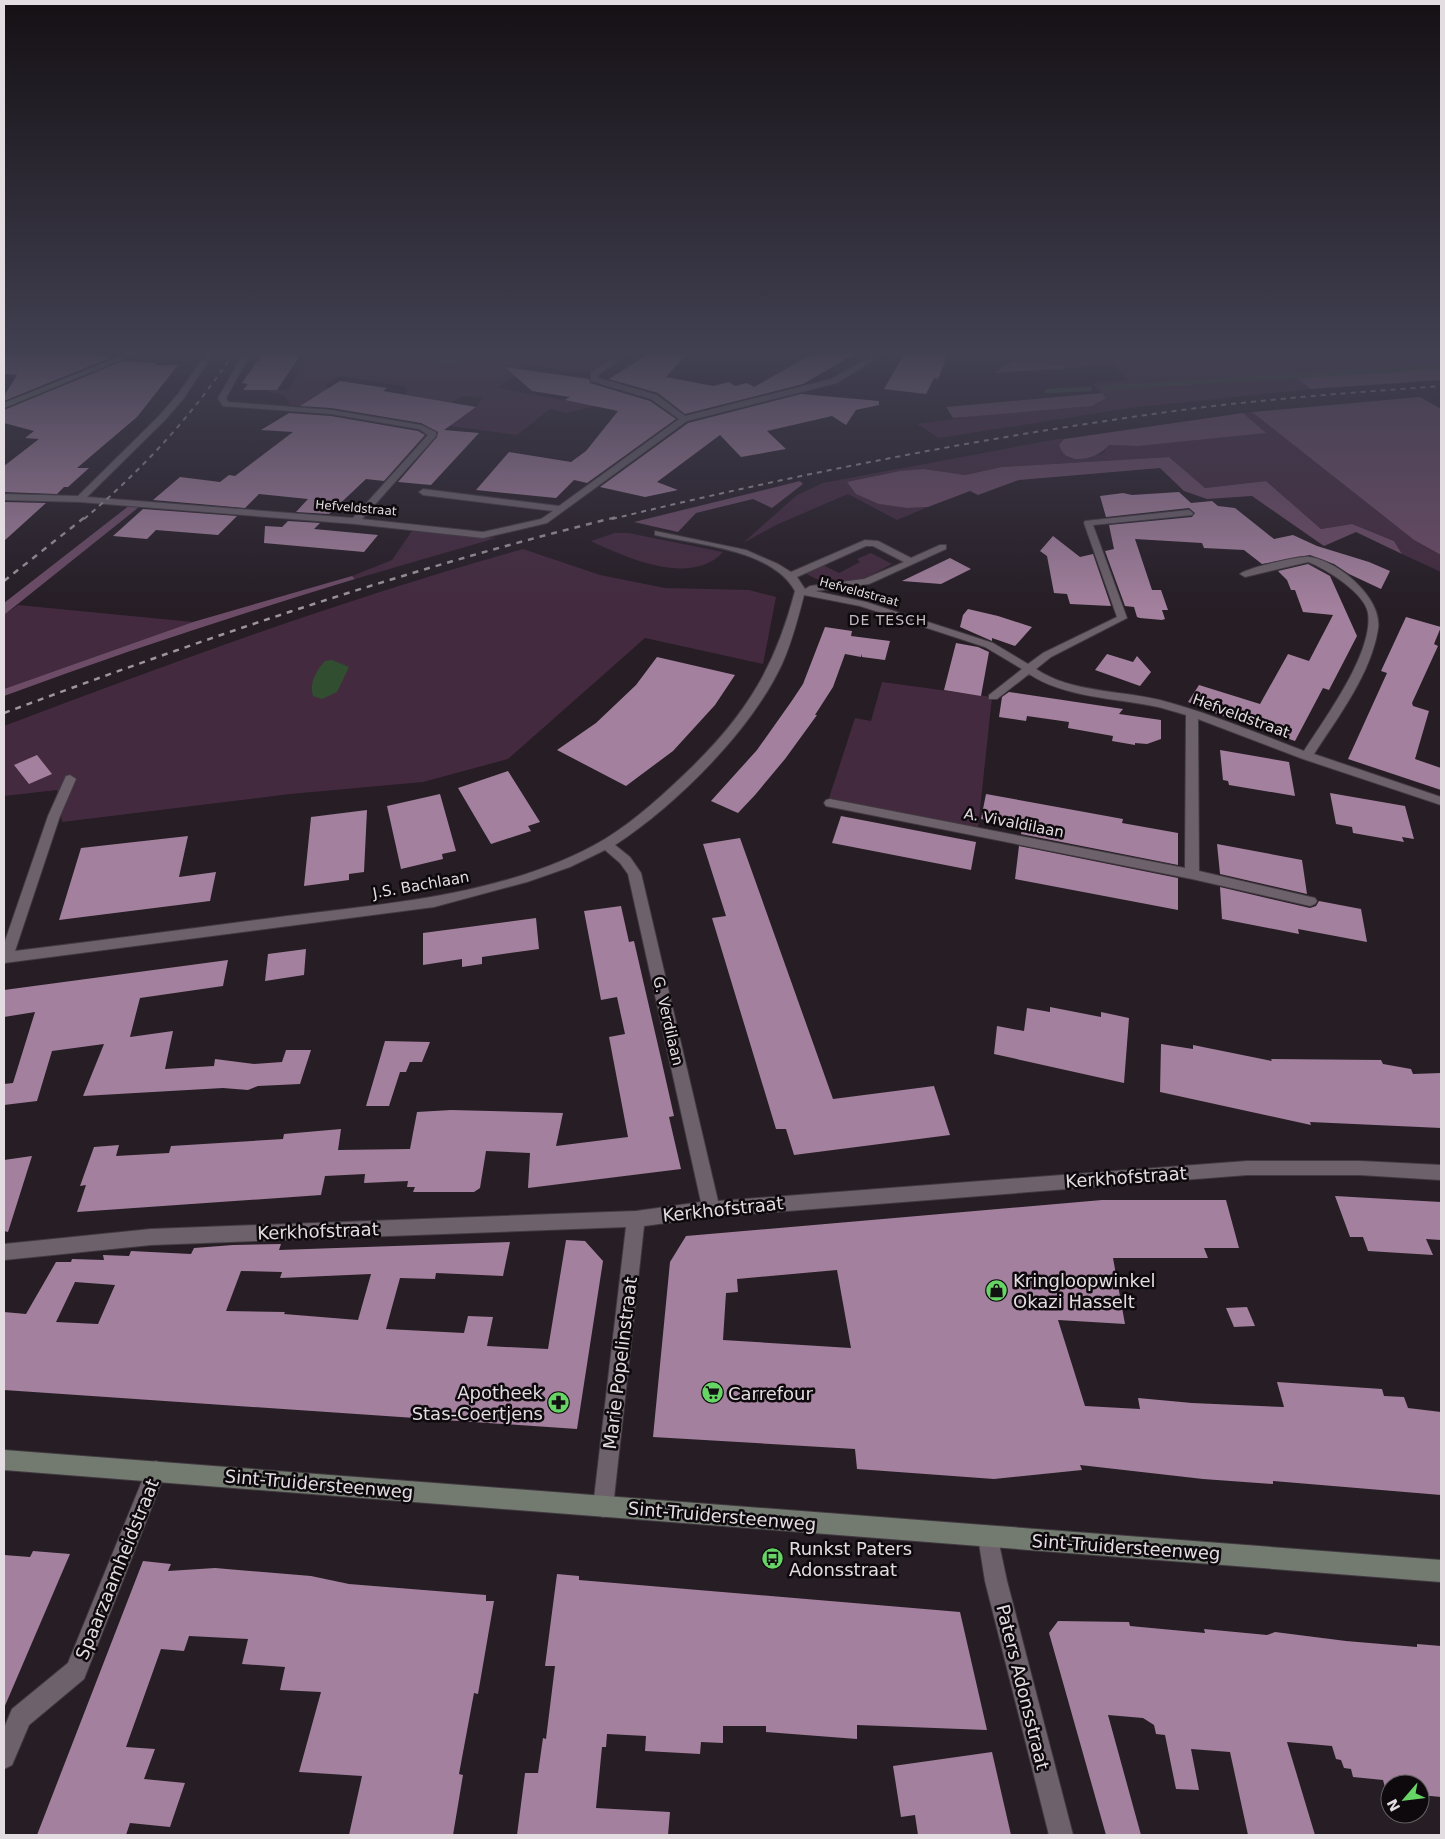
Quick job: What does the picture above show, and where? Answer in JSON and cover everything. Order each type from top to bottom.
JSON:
[{"type":"main road","name":"Sint-Truidersteenweg","points":[[4,1460],[1441,1572]]},
{"type":"street","points":[[80,499],[143,437]]},
{"type":"street","points":[[355,521],[430,437]]},
{"type":"street","name":"Hefveldstraat","points":[[4,497],[80,499],[355,521],[483,535],[544,522],[660,437]]},
{"type":"street","points":[[423,492],[561,509]]},
{"type":"street","points":[[993,696],[1047,655],[1122,618],[1088,522],[1189,513]]},
{"type":"street","name":"Hefveldstraat","points":[[658,533],[738,551],[766,561],[791,576],[800,591],[862,604],[989,645],[1046,681],[1086,691],[1158,703],[1192,713],[1307,756],[1441,801]]},
{"type":"street","points":[[791,576],[865,543],[875,543],[911,562]]},
{"type":"street","points":[[800,591],[866,582],[943,547]]},
{"type":"street","points":[[1245,574],[1307,559],[1343,576],[1369,603],[1373,613],[1374,629],[1369,647],[1356,675],[1307,756]]},
{"type":"street","name":"J.S. Bachlaan","points":[[70,779],[54,816],[6,958],[434,902],[495,887],[555,867],[606,844],[666,798],[706,759],[745,714],[771,672],[787,639],[800,591]]},
{"type":"street","points":[[1192,713],[1192,874]]},
{"type":"street","name":"A. Vivaldilaan","points":[[830,803],[1192,874],[1310,900]]},
{"type":"street","name":"G. Verdilaan","points":[[606,844],[625,860],[634,874],[711,1209]]},
{"type":"street","name":"Kerkhofstraat","points":[[4,1252],[151,1237],[636,1219],[711,1209],[1248,1168],[1360,1168],[1441,1173]]},
{"type":"street","name":"Marie Popelinstraat","points":[[603,1507],[636,1219]]},
{"type":"street","name":"Spaarzaamheidstraat","points":[[4,1757],[20,1717],[76,1671],[156,1471]]},
{"type":"street","name":"Paters Adonsstraat","points":[[989,1537],[996,1581],[1061,1835]]},
{"type":"shaded area","points":[[1079,437],[1229,437],[1139,446],[1109,445],[1097,454],[1082,459],[1068,457],[1062,452],[1059,445],[1064,439]]},
{"type":"shaded area","points":[[1228,437],[1283,437],[1414,540],[1441,555],[1441,572],[1402,554],[1394,541],[1352,524],[1321,529],[1266,481],[1205,488],[1169,457],[1002,467],[965,475],[924,469],[878,475],[879,504],[907,508],[928,507],[897,520],[848,494],[776,525],[743,543],[797,495],[823,483],[1058,439],[1064,439],[1059,445],[1061,451],[1070,459],[1102,454],[1109,445],[1139,446]]},
{"type":"shaded area","points":[[1283,437],[1441,437],[1441,555],[1414,540]]},
{"type":"shaded area","points":[[1169,457],[1205,488],[1266,481],[1321,529],[1352,524],[1394,541],[1402,554],[1356,532],[1324,546],[1252,496],[1207,499],[1184,491],[1160,468],[1019,480],[978,495],[970,491],[928,507],[907,508],[879,504],[856,494],[847,482],[900,471],[924,469],[965,475],[1002,467]]},
{"type":"shaded area","points":[[800,481],[803,484],[772,508],[753,499],[696,513],[678,532],[634,522]]},
{"type":"shaded area","points":[[130,505],[139,507],[4,615],[4,603]]},
{"type":"shaded area","points":[[412,531],[496,538],[355,579],[352,576],[392,560]]},
{"type":"shaded area","points":[[615,533],[628,533],[723,552],[710,562],[694,567],[677,568],[658,566],[640,561],[591,541]]},
{"type":"shaded area","points":[[523,549],[600,575],[665,588],[749,590],[776,597],[763,664],[645,638],[508,759],[423,782],[290,794],[62,822],[57,790],[4,796],[4,726],[262,631],[392,588]]},
{"type":"shaded area","points":[[871,553],[892,564],[878,572],[844,584],[828,583],[805,573],[823,565],[839,573],[860,562],[857,559]]},
{"type":"shaded area","points":[[352,576],[355,579],[179,635],[4,696],[4,689],[193,622]]},
{"type":"shaded area","points":[[18,605],[193,622],[4,689],[4,615]]},
{"type":"shaded area","points":[[332,660],[349,667],[337,692],[322,699],[313,696],[312,686],[316,673],[325,661]]},
{"type":"shaded area","points":[[882,682],[992,697],[978,828],[829,798],[855,718],[871,721]]},
{"type":"building","points":[[114,437],[77,468],[89,468],[68,487],[64,487],[57,494],[4,492],[4,466],[39,439],[25,438]]},
{"type":"building","points":[[287,437],[423,437],[384,481],[366,479],[329,514],[296,512],[308,499],[259,494],[245,508],[153,500],[180,477],[220,482],[229,475],[235,476]]},
{"type":"building","points":[[437,437],[475,437],[431,485],[398,482]]},
{"type":"building","points":[[597,437],[651,437],[587,483],[574,480],[556,498],[476,490],[509,452],[571,462],[586,451]]},
{"type":"building","points":[[669,437],[718,437],[657,482],[678,490],[645,497],[600,487]]},
{"type":"building","points":[[722,437],[773,437],[786,449],[741,457]]},
{"type":"building","points":[[1179,492],[1191,503],[1212,501],[1218,506],[1235,508],[1274,539],[1293,535],[1317,546],[1369,562],[1390,571],[1381,589],[1349,574],[1334,564],[1310,555],[1262,564],[1244,550],[1204,548],[1202,543],[1135,539],[1152,590],[1161,590],[1168,610],[1162,610],[1165,619],[1162,620],[1137,617],[1134,607],[1125,606],[1105,551],[1114,549],[1109,525],[1192,517],[1195,513],[1189,508],[1106,517],[1100,496],[1123,493],[1132,495]]},
{"type":"building","points":[[4,502],[46,503],[4,541]]},
{"type":"building","points":[[143,509],[237,516],[218,535],[156,530],[147,539],[113,536]]},
{"type":"building","points":[[288,521],[320,523],[314,529],[378,535],[364,552],[264,543],[265,526],[282,527]]},
{"type":"building","points":[[1053,536],[1080,557],[1093,554],[1111,606],[1070,604],[1067,594],[1054,593],[1047,556],[1040,551]]},
{"type":"building","points":[[950,558],[971,569],[941,584],[902,581]]},
{"type":"building","points":[[1308,564],[1330,576],[1357,636],[1329,690],[1323,688],[1295,741],[1188,702],[1199,685],[1260,704],[1288,654],[1309,661],[1333,615],[1303,612],[1295,590],[1291,590],[1287,580],[1278,571]]},
{"type":"building","points":[[968,609],[1032,627],[1015,646],[992,638],[992,641],[960,627],[963,615]]},
{"type":"building","points":[[1406,617],[1441,627],[1434,644],[1438,646],[1412,703],[1413,706],[1429,711],[1415,759],[1441,768],[1441,790],[1348,759],[1387,673],[1381,671]]},
{"type":"building","points":[[825,627],[852,631],[851,636],[890,641],[885,660],[862,657],[862,654],[861,657],[845,654],[833,687],[815,715],[817,715],[785,759],[755,795],[738,813],[711,801],[757,750],[803,684]]},
{"type":"building","points":[[956,643],[978,647],[989,652],[981,696],[944,690]]},
{"type":"building","points":[[1107,654],[1133,662],[1137,656],[1151,672],[1140,686],[1095,670]]},
{"type":"building","points":[[657,657],[735,675],[715,705],[673,751],[626,786],[557,750],[596,723],[636,685]]},
{"type":"building","points":[[1009,692],[1123,709],[1119,714],[1161,720],[1161,739],[1147,744],[1135,743],[1135,745],[1112,741],[1113,736],[1068,728],[1069,722],[1027,716],[1026,721],[999,717],[1002,697]]},
{"type":"building","points":[[1220,750],[1289,762],[1295,796],[1229,785],[1228,781],[1223,780]]},
{"type":"building","points":[[37,755],[52,774],[29,784],[14,765]]},
{"type":"building","points":[[508,771],[540,822],[528,826],[531,831],[491,844],[458,788]]},
{"type":"building","points":[[1330,793],[1405,806],[1414,839],[1402,837],[1404,842],[1353,833],[1352,827],[1336,824]]},
{"type":"building","points":[[440,794],[456,851],[442,854],[443,859],[401,869],[387,806]]},
{"type":"building","points":[[986,794],[1123,819],[1122,823],[1178,833],[1178,865],[1021,834],[1022,827],[981,819]]},
{"type":"building","points":[[367,810],[364,872],[349,874],[349,880],[304,886],[311,817]]},
{"type":"building","points":[[841,816],[976,842],[971,870],[832,843]]},
{"type":"building","points":[[188,836],[179,877],[216,872],[210,901],[59,920],[81,848]]},
{"type":"building","points":[[740,838],[833,1099],[934,1086],[950,1135],[794,1155],[786,1129],[776,1129],[712,918],[726,916],[703,844]]},
{"type":"building","points":[[1217,844],[1302,860],[1307,894],[1220,874]]},
{"type":"building","points":[[1019,846],[1178,878],[1178,910],[1015,879]]},
{"type":"building","points":[[1220,887],[1310,908],[1316,906],[1319,901],[1361,909],[1367,942],[1298,929],[1299,934],[1222,919]]},
{"type":"building","points":[[621,906],[629,942],[634,941],[660,1054],[674,1116],[669,1117],[681,1169],[528,1188],[530,1153],[486,1151],[480,1188],[474,1192],[413,1192],[415,1187],[407,1187],[408,1181],[364,1183],[365,1174],[325,1176],[321,1195],[77,1212],[86,1185],[80,1186],[94,1147],[119,1145],[116,1156],[169,1153],[171,1146],[283,1139],[284,1134],[341,1129],[338,1150],[410,1149],[417,1112],[451,1110],[563,1113],[556,1146],[628,1137],[609,1037],[625,1034],[617,997],[601,1000],[584,911]]},
{"type":"building","points":[[536,918],[539,949],[482,957],[482,964],[462,967],[462,959],[423,965],[423,933]]},
{"type":"building","points":[[306,949],[304,975],[265,981],[268,954]]},
{"type":"building","points":[[228,960],[223,986],[140,998],[130,1037],[173,1031],[165,1069],[214,1066],[215,1059],[254,1064],[282,1062],[286,1050],[311,1050],[300,1084],[258,1086],[248,1090],[223,1088],[83,1096],[104,1044],[52,1051],[37,1101],[4,1105],[4,1084],[13,1083],[35,1012],[4,1017],[4,990]]},
{"type":"building","points":[[1050,1007],[1101,1017],[1101,1012],[1129,1018],[1124,1083],[994,1054],[997,1026],[1024,1031],[1027,1008],[1050,1012]]},
{"type":"building","points":[[385,1041],[430,1042],[422,1062],[410,1062],[406,1072],[400,1072],[389,1106],[366,1106]]},
{"type":"building","points":[[1161,1044],[1193,1049],[1193,1045],[1272,1061],[1271,1059],[1381,1060],[1383,1064],[1411,1069],[1413,1074],[1441,1073],[1441,1128],[1310,1122],[1311,1125],[1160,1092]]},
{"type":"building","points":[[32,1156],[8,1232],[4,1231],[4,1160]]},
{"type":"building","points":[[1335,1196],[1441,1202],[1441,1240],[1426,1239],[1433,1255],[1368,1251],[1363,1237],[1350,1237]]},
{"type":"building","points":[[1102,1200],[1226,1200],[1239,1248],[1204,1248],[1208,1258],[1113,1258],[1125,1324],[1058,1320],[1085,1406],[1140,1409],[1138,1398],[1192,1403],[1284,1407],[1277,1382],[1382,1389],[1384,1396],[1404,1397],[1408,1408],[1441,1412],[1441,1495],[1273,1481],[1273,1484],[1203,1479],[1080,1465],[1082,1470],[994,1479],[857,1469],[855,1449],[653,1437],[670,1262],[686,1236]],"holes":[[[837,1270],[851,1348],[723,1340],[726,1293],[738,1292],[737,1279]]]},
{"type":"building","points":[[566,1240],[585,1241],[603,1261],[577,1429],[4,1390],[4,1312],[26,1314],[56,1262],[71,1262],[72,1259],[104,1260],[103,1255],[129,1256],[131,1251],[191,1254],[194,1248],[233,1245],[281,1244],[279,1250],[510,1242],[503,1276],[436,1273],[435,1279],[400,1278],[386,1329],[464,1333],[468,1316],[493,1317],[487,1346],[548,1349]],"holes":[[[241,1271],[282,1272],[280,1278],[371,1274],[358,1320],[284,1314],[285,1312],[226,1311]],[[75,1282],[115,1285],[98,1324],[56,1322]]]},
{"type":"building","points":[[1247,1307],[1255,1326],[1234,1327],[1226,1308]]},
{"type":"building","points":[[33,1551],[70,1554],[4,1708],[4,1555],[30,1557]]},
{"type":"building","points":[[143,1561],[171,1564],[168,1571],[215,1568],[311,1576],[349,1584],[486,1595],[486,1601],[494,1601],[478,1694],[474,1693],[459,1774],[463,1775],[453,1835],[349,1835],[362,1776],[299,1772],[321,1692],[280,1690],[285,1667],[242,1664],[248,1639],[189,1636],[184,1651],[161,1649],[126,1747],[155,1749],[144,1779],[185,1783],[170,1827],[130,1823],[126,1835],[37,1835]]},
{"type":"building","points":[[557,1574],[579,1576],[579,1580],[960,1612],[987,1730],[857,1725],[857,1739],[766,1732],[766,1726],[723,1726],[723,1743],[701,1742],[700,1754],[645,1751],[646,1736],[607,1734],[606,1747],[602,1747],[596,1808],[670,1812],[668,1835],[517,1835],[525,1773],[538,1773],[543,1738],[546,1739],[555,1666],[545,1666]]},
{"type":"building","points":[[1058,1621],[1129,1622],[1130,1626],[1205,1633],[1204,1629],[1267,1635],[1275,1632],[1417,1647],[1417,1644],[1441,1646],[1441,1797],[1430,1796],[1430,1774],[1380,1774],[1380,1780],[1353,1777],[1351,1769],[1344,1768],[1341,1760],[1336,1759],[1332,1746],[1287,1742],[1315,1835],[1248,1835],[1230,1752],[1191,1749],[1199,1790],[1176,1789],[1165,1735],[1156,1734],[1154,1725],[1143,1718],[1108,1715],[1141,1835],[1106,1835],[1049,1633]]},
{"type":"building","points":[[992,1752],[1011,1835],[918,1835],[915,1815],[901,1817],[893,1766]]},
{"type":"railway","points":[[84,519],[127,481],[169,437]]},
{"type":"railway","points":[[612,519],[757,485],[1008,437]]},
{"type":"railway","points":[[4,581],[85,517]]},
{"type":"railway","points":[[4,713],[231,631],[308,606],[461,559],[617,517]]},
{"type":"place","name":"Kringloopwinkel Okazi Hasselt","points":[[997,1290]]},
{"type":"place","name":"Carrefour","points":[[712,1393]]},
{"type":"place","name":"Apotheek Stas-Coertjens","points":[[559,1402]]},
{"type":"place","name":"Runkst Paters Adonsstraat","points":[[773,1558]]},
{"type":"district","name":"DE TESCH","points":[[888,620]]}]
